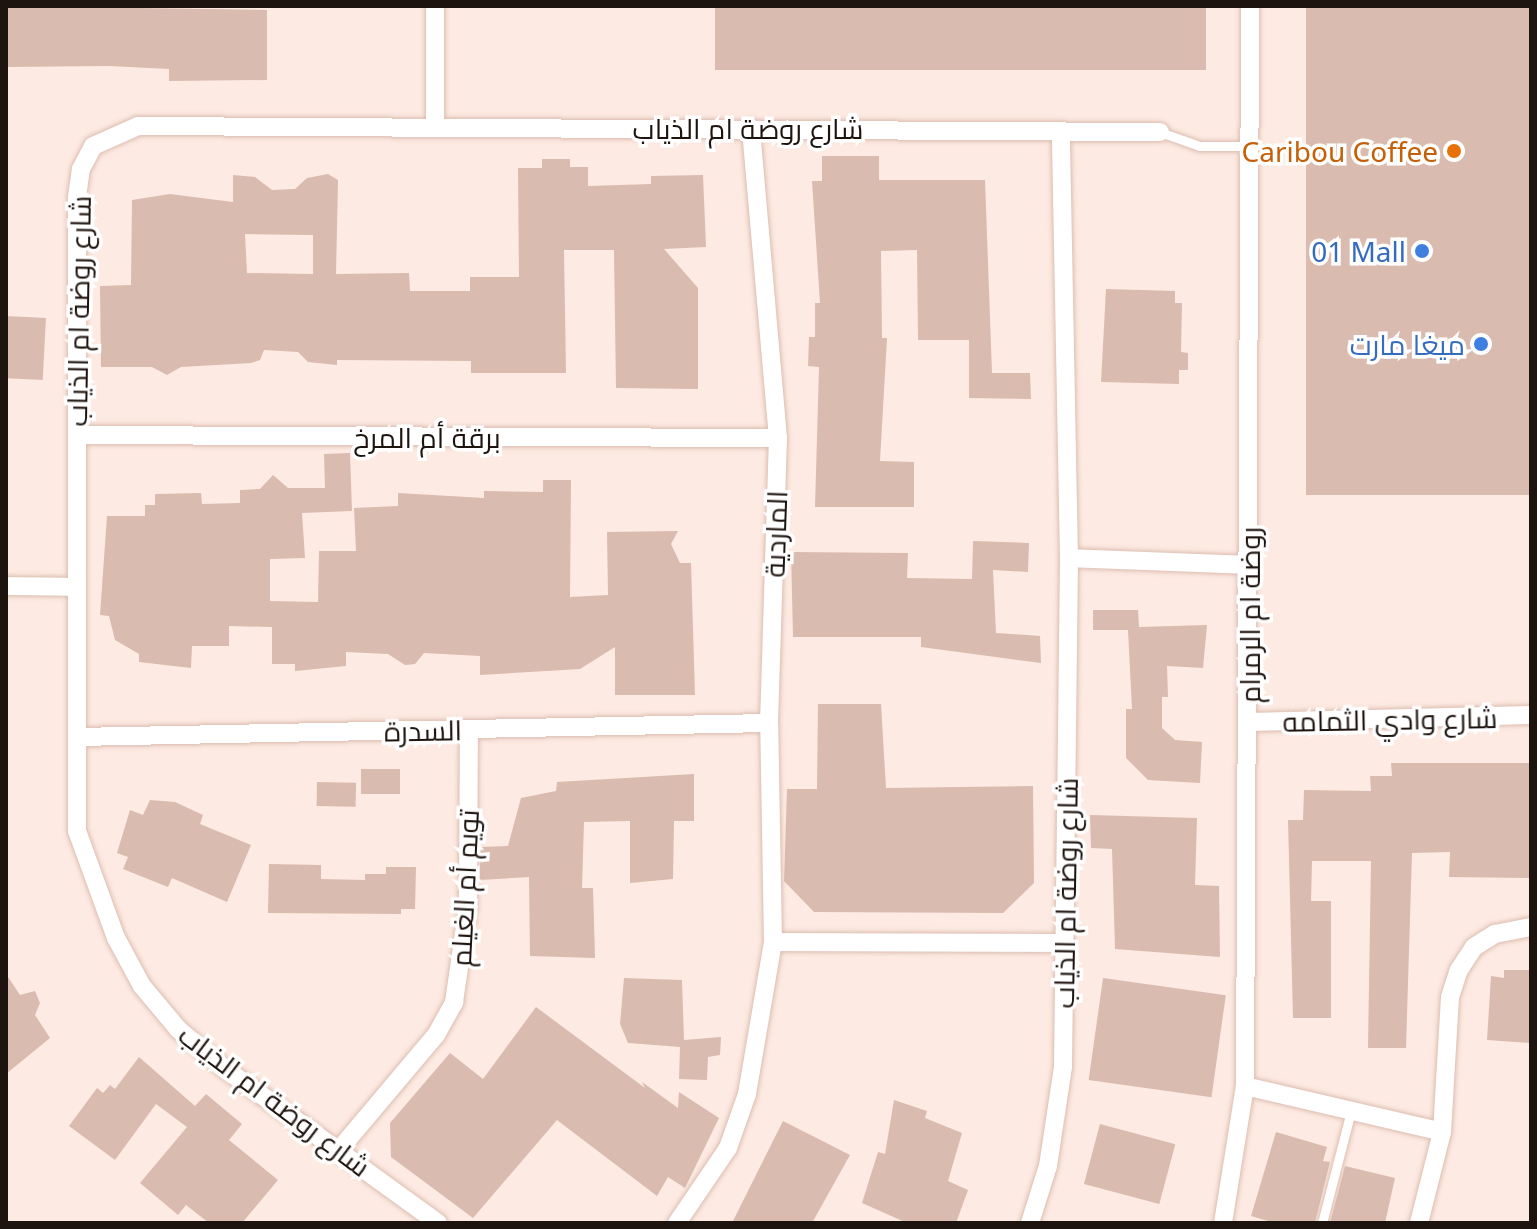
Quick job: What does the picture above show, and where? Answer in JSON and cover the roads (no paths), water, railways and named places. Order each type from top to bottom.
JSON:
[{"type":"street","points":[[435,6],[435,127]]},
{"type":"street","name":"روضة ام الرمرام","points":[[1223,1223],[1245,1086],[1250,6]]},
{"type":"street","name":"شارع روضة ام الذياب","points":[[438,1223],[225,1069],[178,1029],[142,986],[116,938],[77,831],[77,197],[81,169],[93,146],[138,126],[1160,132]]},
{"type":"street","name":"الماردية","points":[[677,1223],[728,1148],[747,1094],[773,942],[769,723],[778,438],[751,128]]},
{"type":"street","name":"شارع روضة ام الذياب","points":[[1030,1223],[1048,1166],[1063,1067],[1069,558],[1061,132]]},
{"type":"street","name":"برقة أم المرخ","points":[[77,435],[778,438]]},
{"type":"street","points":[[1069,558],[1248,565]]},
{"type":"street","points":[[6,586],[77,587]]},
{"type":"street","name":"شارع وادي الثمامه","points":[[1248,722],[1531,715]]},
{"type":"street","name":"السدرة","points":[[77,737],[769,723]]},
{"type":"street","name":"تويم أم الغيلم","points":[[339,1150],[436,1035],[454,1002],[468,907],[469,729]]},
{"type":"street","points":[[1419,1223],[1442,1132],[1450,997],[1459,970],[1474,947],[1495,934],[1531,927]]},
{"type":"street","points":[[773,942],[1063,943]]},
{"type":"street","points":[[1245,1086],[1442,1132]]},
{"type":"lane","name":"شارع روضة ام الذياب","points":[[1160,132],[1200,146],[1251,146]]},
{"type":"lane","points":[[1322,1223],[1351,1111]]},
{"type":"place","name":"Caribou Coffee","points":[[1454,151]]},
{"type":"place","name":"01 Mall","points":[[1422,251]]},
{"type":"place","name":"ميغا مارت","points":[[1481,344]]}]
